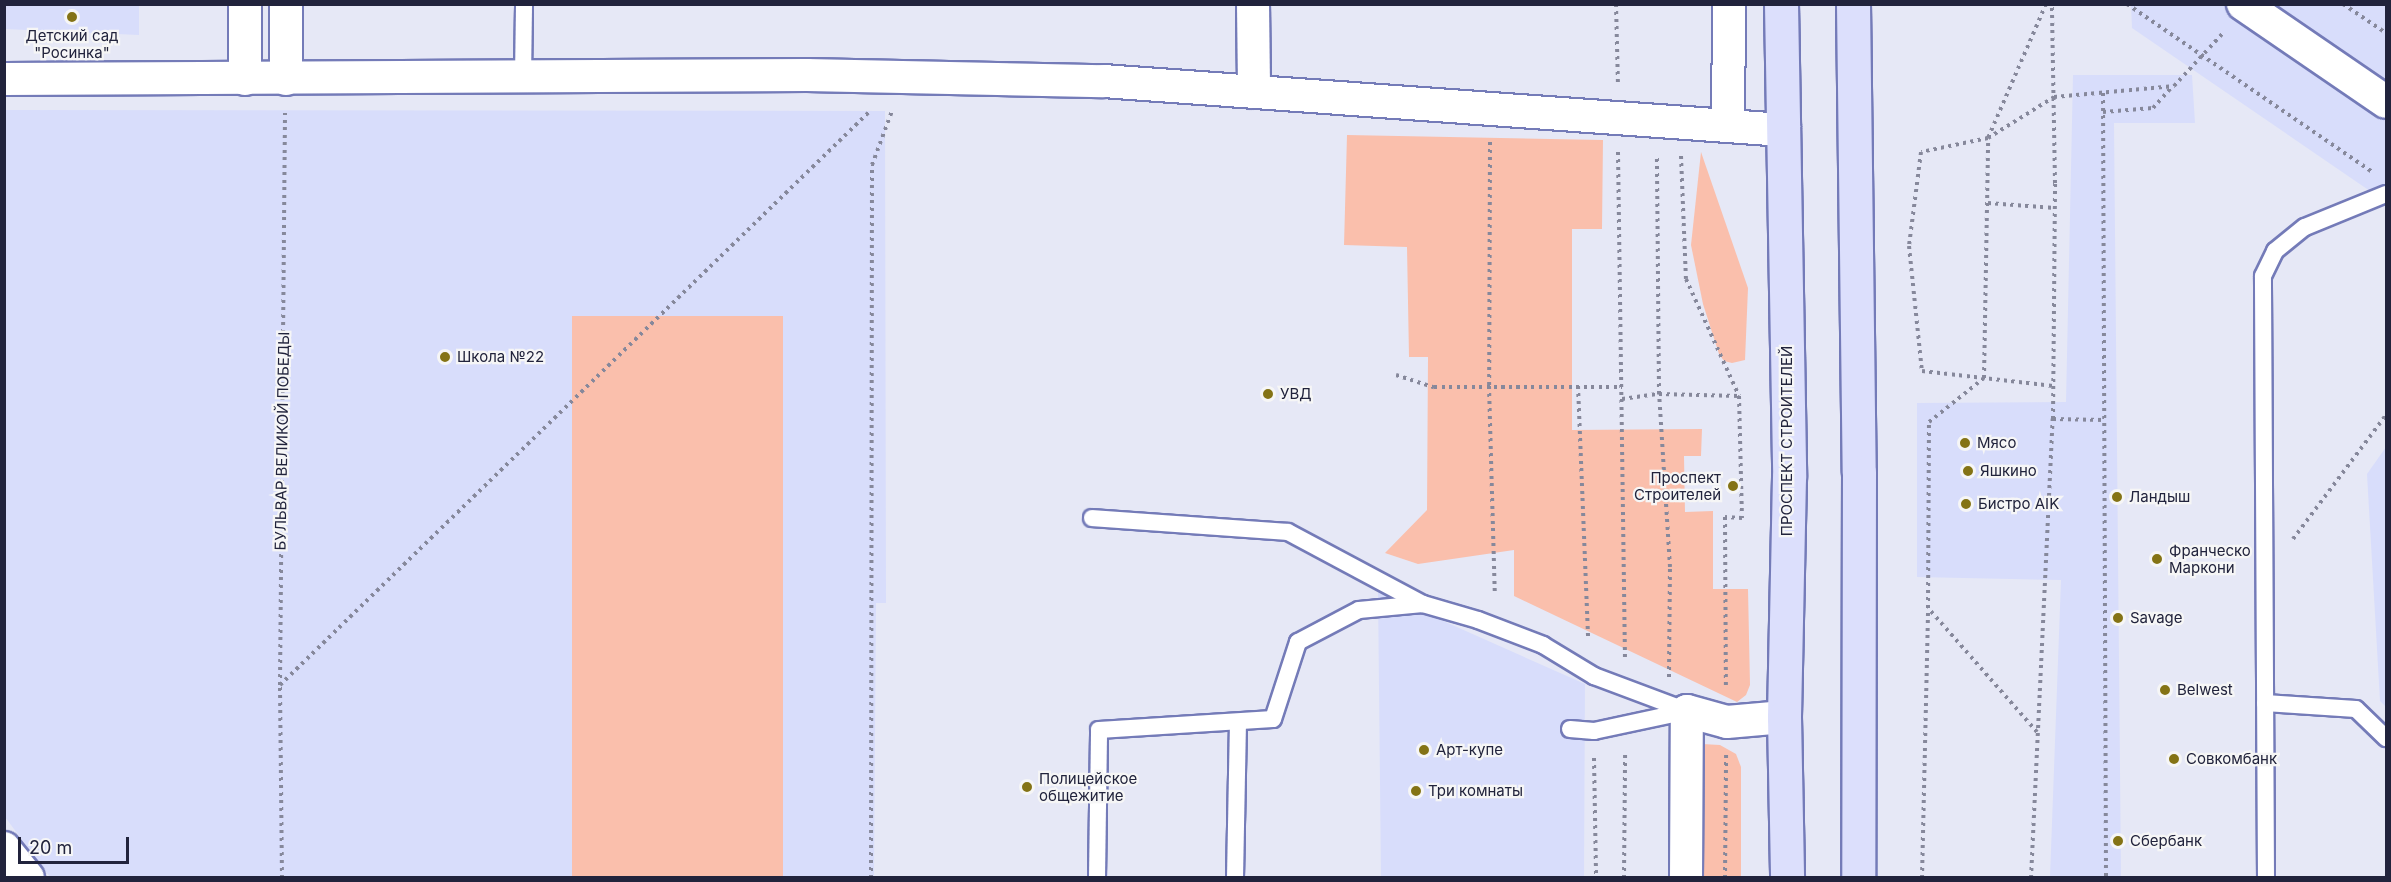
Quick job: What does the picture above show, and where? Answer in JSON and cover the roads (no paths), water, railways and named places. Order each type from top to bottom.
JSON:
[{"type":"main road","name":"ПРОСПЕКТ СТРОИТЕЛЕЙ","points":[[1781,4],[1789,477],[1784,717],[1787,878]]},
{"type":"main road","points":[[1853,4],[1859,472],[1858,878]]},
{"type":"street","points":[[245,4],[245,79]]},
{"type":"street","points":[[286,4],[286,79]]},
{"type":"street","points":[[1253,4],[1254,92]]},
{"type":"street","points":[[1728,125],[1729,4]]},
{"type":"street","points":[[2248,6],[2386,102]]},
{"type":"street","points":[[4,79],[807,75],[1103,81],[1784,130]]},
{"type":"street","points":[[1686,878],[1678,708],[1727,722],[1784,717]]},
{"type":"street","points":[[4,848],[28,878]]},
{"type":"lane","points":[[523,78],[524,4]]},
{"type":"lane","points":[[2266,878],[2263,276],[2275,251],[2305,227],[2386,194]]},
{"type":"lane","points":[[1092,518],[1288,532],[1423,604],[1496,627],[1543,645],[1594,676],[1626,686],[1678,708]]},
{"type":"lane","points":[[1097,878],[1099,730],[1273,719],[1298,642],[1359,610],[1423,604]]},
{"type":"lane","points":[[2265,703],[2356,709],[2386,738]]},
{"type":"lane","points":[[1570,729],[1594,731],[1625,725],[1678,708]]},
{"type":"lane","points":[[1235,878],[1238,722]]},
{"type":"place","name":"Детский сад \"Росинка\"","points":[[72,17]]},
{"type":"place","name":"Школа №22","points":[[445,357]]},
{"type":"place","name":"УВД","points":[[1268,394]]},
{"type":"place","name":"Мясо","points":[[1965,443]]},
{"type":"place","name":"Яшкино","points":[[1968,471]]},
{"type":"place","name":"Проспект Строителей","points":[[1733,486]]},
{"type":"place","name":"Ландыш","points":[[2117,497]]},
{"type":"place","name":"Бистро AIK","points":[[1966,504]]},
{"type":"place","name":"Франческо Маркони","points":[[2157,559]]},
{"type":"place","name":"Savage","points":[[2118,618]]},
{"type":"place","name":"Belwest","points":[[2165,690]]},
{"type":"place","name":"Арт-купе","points":[[1424,750]]},
{"type":"place","name":"Совкомбанк","points":[[2174,759]]},
{"type":"place","name":"Полицейское общежитие","points":[[1027,787]]},
{"type":"place","name":"Три комнаты","points":[[1416,791]]},
{"type":"place","name":"Сбербанк","points":[[2118,841]]}]
